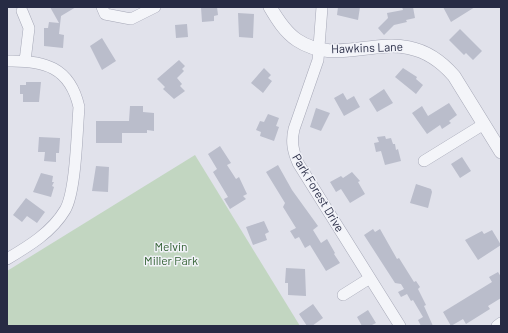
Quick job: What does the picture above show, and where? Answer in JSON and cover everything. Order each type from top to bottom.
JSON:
[{"type":"street","points":[[102,7],[105,14],[131,19],[155,7]]},
{"type":"street","name":"Hawkins Lane","points":[[270,7],[289,34],[297,40],[319,49],[332,50],[407,46],[419,49],[444,64],[462,88],[501,152]]},
{"type":"street","name":"Park Forest Drive","points":[[322,7],[318,60],[294,129],[292,139],[293,151],[298,163],[400,326]]},
{"type":"street","points":[[22,11],[29,28],[25,61]]},
{"type":"street","points":[[7,61],[39,63],[61,72],[76,94],[79,106],[71,193],[66,209],[56,223],[28,246],[7,258]]},
{"type":"street","points":[[424,161],[484,124]]},
{"type":"street","points":[[343,295],[370,278]]},
{"type":"street","points":[[496,326],[501,323]]},
{"type":"green space","name":"Melvin Miller Park","points":[[195,155],[300,326],[7,326],[7,271]]},
{"type":"building","points":[[50,7],[76,7],[61,16],[59,34],[64,35],[63,48],[44,46],[44,28],[48,28],[49,22],[59,23]]},
{"type":"building","points":[[201,7],[217,7],[218,15],[214,16],[214,21],[202,22]]},
{"type":"building","points":[[338,7],[360,7],[358,20],[337,15]]},
{"type":"building","points":[[402,7],[413,7],[415,18],[406,20],[407,22],[394,25],[384,35],[378,28],[388,18],[387,13],[403,10]]},
{"type":"building","points":[[443,7],[475,7],[451,22]]},
{"type":"building","points":[[238,13],[254,14],[253,38],[239,37]]},
{"type":"building","points":[[187,24],[188,37],[176,38],[175,25]]},
{"type":"building","points":[[460,29],[482,51],[473,60],[466,53],[464,55],[449,40]]},
{"type":"building","points":[[102,38],[116,61],[102,70],[90,46]]},
{"type":"building","points":[[179,60],[185,66],[182,69],[184,71],[177,78],[182,84],[180,86],[185,91],[174,99],[163,89],[165,87],[157,79]]},
{"type":"building","points":[[264,68],[271,75],[268,78],[272,81],[263,93],[251,83]]},
{"type":"building","points":[[403,68],[417,77],[416,79],[423,85],[416,94],[395,77]]},
{"type":"building","points":[[26,82],[41,82],[39,102],[23,102],[23,94],[20,94],[20,85],[26,85]]},
{"type":"building","points":[[384,89],[393,103],[377,112],[369,99]]},
{"type":"building","points":[[343,93],[347,100],[354,96],[360,107],[344,116],[334,98]]},
{"type":"building","points":[[449,103],[457,115],[449,121],[451,123],[442,129],[440,125],[427,134],[412,113],[422,106],[428,116]]},
{"type":"building","points":[[130,106],[143,106],[143,112],[154,113],[154,131],[147,130],[147,133],[122,133],[122,143],[96,143],[96,121],[129,121]]},
{"type":"building","points":[[316,108],[330,113],[321,131],[310,127]]},
{"type":"building","points":[[268,114],[279,118],[276,126],[279,127],[274,141],[260,136],[261,132],[256,130],[260,121],[264,122]]},
{"type":"building","points":[[385,136],[386,139],[391,138],[393,144],[395,144],[401,161],[385,165],[381,151],[376,152],[374,143],[379,142],[377,137]]},
{"type":"building","points":[[39,137],[60,138],[59,153],[56,153],[56,162],[44,161],[45,152],[38,152]]},
{"type":"building","points":[[220,146],[231,163],[227,165],[236,179],[239,177],[247,194],[243,196],[246,199],[230,209],[224,199],[228,197],[213,172],[217,169],[208,154]]},
{"type":"building","points":[[462,157],[471,171],[460,178],[451,164]]},
{"type":"building","points":[[278,165],[292,190],[318,226],[313,230],[321,243],[327,239],[340,263],[326,271],[310,245],[305,248],[299,237],[295,239],[290,231],[296,228],[283,207],[285,203],[266,172]]},
{"type":"building","points":[[96,166],[109,167],[108,192],[92,191]]},
{"type":"building","points":[[352,172],[360,181],[358,182],[365,194],[350,203],[341,189],[336,192],[330,182],[341,176],[343,178]]},
{"type":"building","points":[[41,173],[53,176],[52,182],[54,182],[52,186],[54,187],[51,197],[33,192]]},
{"type":"building","points":[[416,184],[431,189],[432,192],[428,208],[410,203]]},
{"type":"building","points":[[26,198],[45,212],[37,223],[27,216],[22,222],[13,215]]},
{"type":"building","points":[[264,221],[269,232],[265,234],[267,240],[253,245],[246,227]]},
{"type":"building","points":[[373,229],[375,232],[380,229],[397,259],[399,258],[414,282],[416,281],[420,287],[418,289],[426,305],[424,306],[433,326],[421,326],[418,320],[423,317],[413,300],[411,301],[407,294],[401,297],[398,292],[404,289],[401,284],[395,283],[364,235]]},
{"type":"building","points":[[492,230],[501,245],[478,260],[465,240],[482,231],[484,234]]},
{"type":"building","points":[[286,268],[305,269],[306,296],[288,295],[288,283],[285,283]]},
{"type":"building","points":[[498,272],[501,277],[501,298],[488,306],[490,309],[466,324],[463,319],[451,326],[443,312],[492,282],[489,277]]},
{"type":"building","points":[[313,304],[323,318],[312,326],[307,326],[299,314]]},
{"type":"building","points":[[368,310],[376,323],[370,326],[362,326],[357,317]]}]
